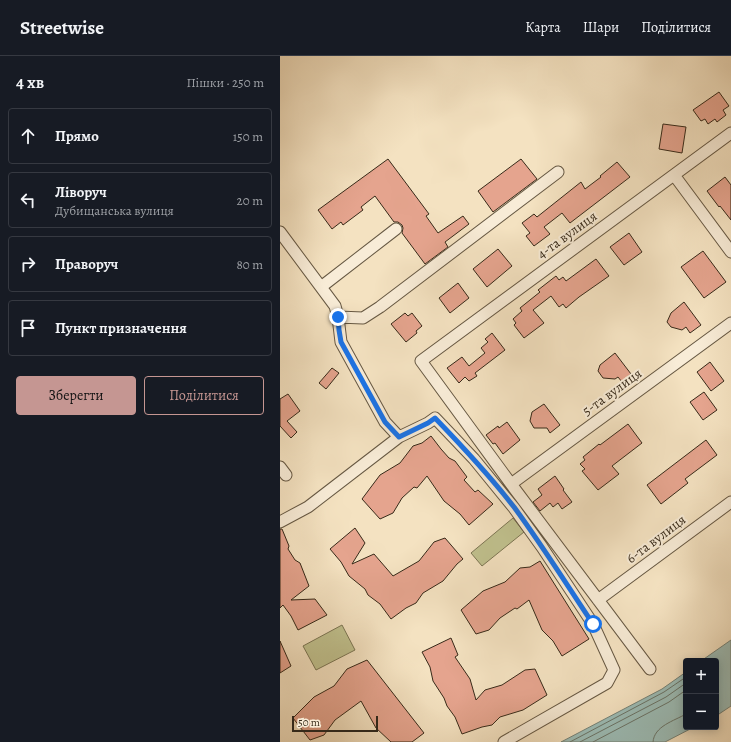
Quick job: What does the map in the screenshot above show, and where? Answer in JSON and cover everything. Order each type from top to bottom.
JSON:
[{"type":"street","name":"4-та вулиця","points":[[511,484],[421,361],[731,133]]},
{"type":"street","points":[[338,317],[363,318],[380,307],[558,172]]},
{"type":"street","points":[[674,175],[731,252]]},
{"type":"street","points":[[320,287],[396,229]]},
{"type":"street","points":[[280,232],[335,306],[341,342],[385,422],[399,437]]},
{"type":"street","name":"5-та вулиця","points":[[511,484],[731,323]]},
{"type":"street","points":[[280,522],[308,507],[399,437],[435,418],[474,458],[514,508],[534,536],[593,624],[614,670],[607,683],[504,742]]},
{"type":"street","points":[[511,484],[650,669]]},
{"type":"street","name":"6-та вулиця","points":[[598,600],[731,502]]},
{"type":"green space","points":[[513,518],[524,532],[482,566],[471,553]]},
{"type":"green space","points":[[342,625],[355,650],[316,670],[303,646]]},
{"type":"water","points":[[731,640],[731,706],[719,714],[719,658],[705,658]]},
{"type":"water","points":[[683,674],[683,730],[688,730],[665,742],[561,742],[662,689]]},
{"type":"building","points":[[719,92],[729,106],[723,110],[726,115],[717,122],[715,119],[708,124],[705,119],[701,121],[693,110]]},
{"type":"building","points":[[663,124],[686,127],[682,153],[659,149]]},
{"type":"building","points":[[388,159],[429,214],[426,216],[438,233],[463,216],[469,224],[445,242],[448,247],[425,264],[402,233],[402,225],[398,222],[394,222],[375,196],[361,207],[363,210],[343,225],[341,222],[332,229],[318,210]]},
{"type":"building","points":[[521,159],[537,179],[493,212],[478,191]]},
{"type":"building","points":[[617,162],[630,177],[570,223],[562,213],[544,227],[550,234],[534,246],[526,236],[530,233],[522,223],[534,214],[537,217],[581,182],[585,189]]},
{"type":"building","points":[[725,177],[731,185],[731,220],[707,191]]},
{"type":"building","points":[[629,233],[642,252],[624,265],[610,247]]},
{"type":"building","points":[[498,249],[512,266],[487,287],[473,269]]},
{"type":"building","points":[[703,251],[726,282],[704,298],[681,267]]},
{"type":"building","points":[[596,259],[609,276],[566,308],[563,304],[559,307],[551,296],[533,310],[544,323],[524,338],[514,325],[516,323],[513,319],[522,311],[520,308],[540,292],[538,290],[556,276],[559,280],[563,277],[566,281]]},
{"type":"building","points":[[458,283],[469,298],[450,313],[439,298]]},
{"type":"building","points":[[684,302],[701,325],[690,333],[686,327],[682,330],[671,327],[667,322],[671,313]]},
{"type":"building","points":[[405,313],[408,316],[412,313],[422,326],[416,331],[417,333],[406,342],[391,324]]},
{"type":"building","points":[[492,333],[505,350],[475,373],[477,376],[469,381],[465,377],[459,383],[447,368],[462,357],[469,366],[485,353],[481,348],[488,342],[485,339]]},
{"type":"building","points":[[615,353],[631,374],[622,382],[618,377],[615,379],[603,378],[598,371],[600,365]]},
{"type":"building","points":[[710,362],[724,381],[711,391],[697,372]]},
{"type":"building","points":[[332,368],[339,373],[326,389],[319,383]]},
{"type":"building","points":[[704,392],[717,410],[703,420],[690,402]]},
{"type":"building","points":[[288,394],[300,411],[287,421],[297,432],[291,438],[280,426],[280,399]]},
{"type":"building","points":[[544,404],[560,425],[550,433],[547,428],[534,428],[530,421],[532,412]]},
{"type":"building","points":[[507,422],[520,440],[503,454],[495,443],[493,444],[486,435],[498,426],[499,428]]},
{"type":"building","points":[[628,424],[642,443],[612,466],[619,474],[598,490],[582,471],[585,469],[580,464],[585,460],[583,457]]},
{"type":"building","points":[[431,436],[449,458],[455,461],[467,477],[464,480],[475,492],[478,490],[493,504],[469,525],[460,514],[444,501],[427,476],[417,488],[414,487],[402,498],[393,513],[380,519],[362,499],[380,475],[400,463],[413,446],[422,443]]},
{"type":"building","points":[[706,440],[717,455],[685,479],[688,483],[661,504],[647,485]]},
{"type":"building","points":[[555,476],[572,502],[562,509],[558,503],[553,507],[550,503],[540,511],[533,502],[542,495],[538,489]]},
{"type":"building","points":[[355,528],[365,543],[352,564],[374,554],[393,576],[419,561],[434,542],[445,538],[463,559],[443,581],[423,593],[416,603],[391,619],[380,604],[368,595],[365,589],[349,576],[341,562],[330,549]]},
{"type":"building","points":[[280,529],[282,529],[289,546],[288,549],[295,560],[300,563],[309,586],[291,600],[315,599],[327,615],[298,630],[291,616],[283,605],[280,608]]},
{"type":"building","points":[[540,561],[589,639],[562,656],[553,641],[542,630],[529,600],[517,609],[515,608],[500,618],[489,630],[476,634],[461,610],[483,591],[505,582],[520,568],[530,567]]},
{"type":"building","points":[[451,638],[458,655],[455,657],[470,679],[476,700],[485,690],[502,685],[525,670],[535,669],[547,695],[523,710],[500,717],[492,725],[462,734],[455,717],[433,681],[430,667],[422,652]]},
{"type":"building","points":[[280,641],[291,666],[280,673]]},
{"type":"building","points":[[367,660],[424,733],[412,742],[391,742],[376,728],[361,701],[335,720],[324,735],[310,740],[293,718],[314,697],[334,686],[347,669]]},
{"type":"route","points":[[338,317],[341,342],[385,422],[399,437],[435,418],[474,458],[514,508],[593,624]]}]
